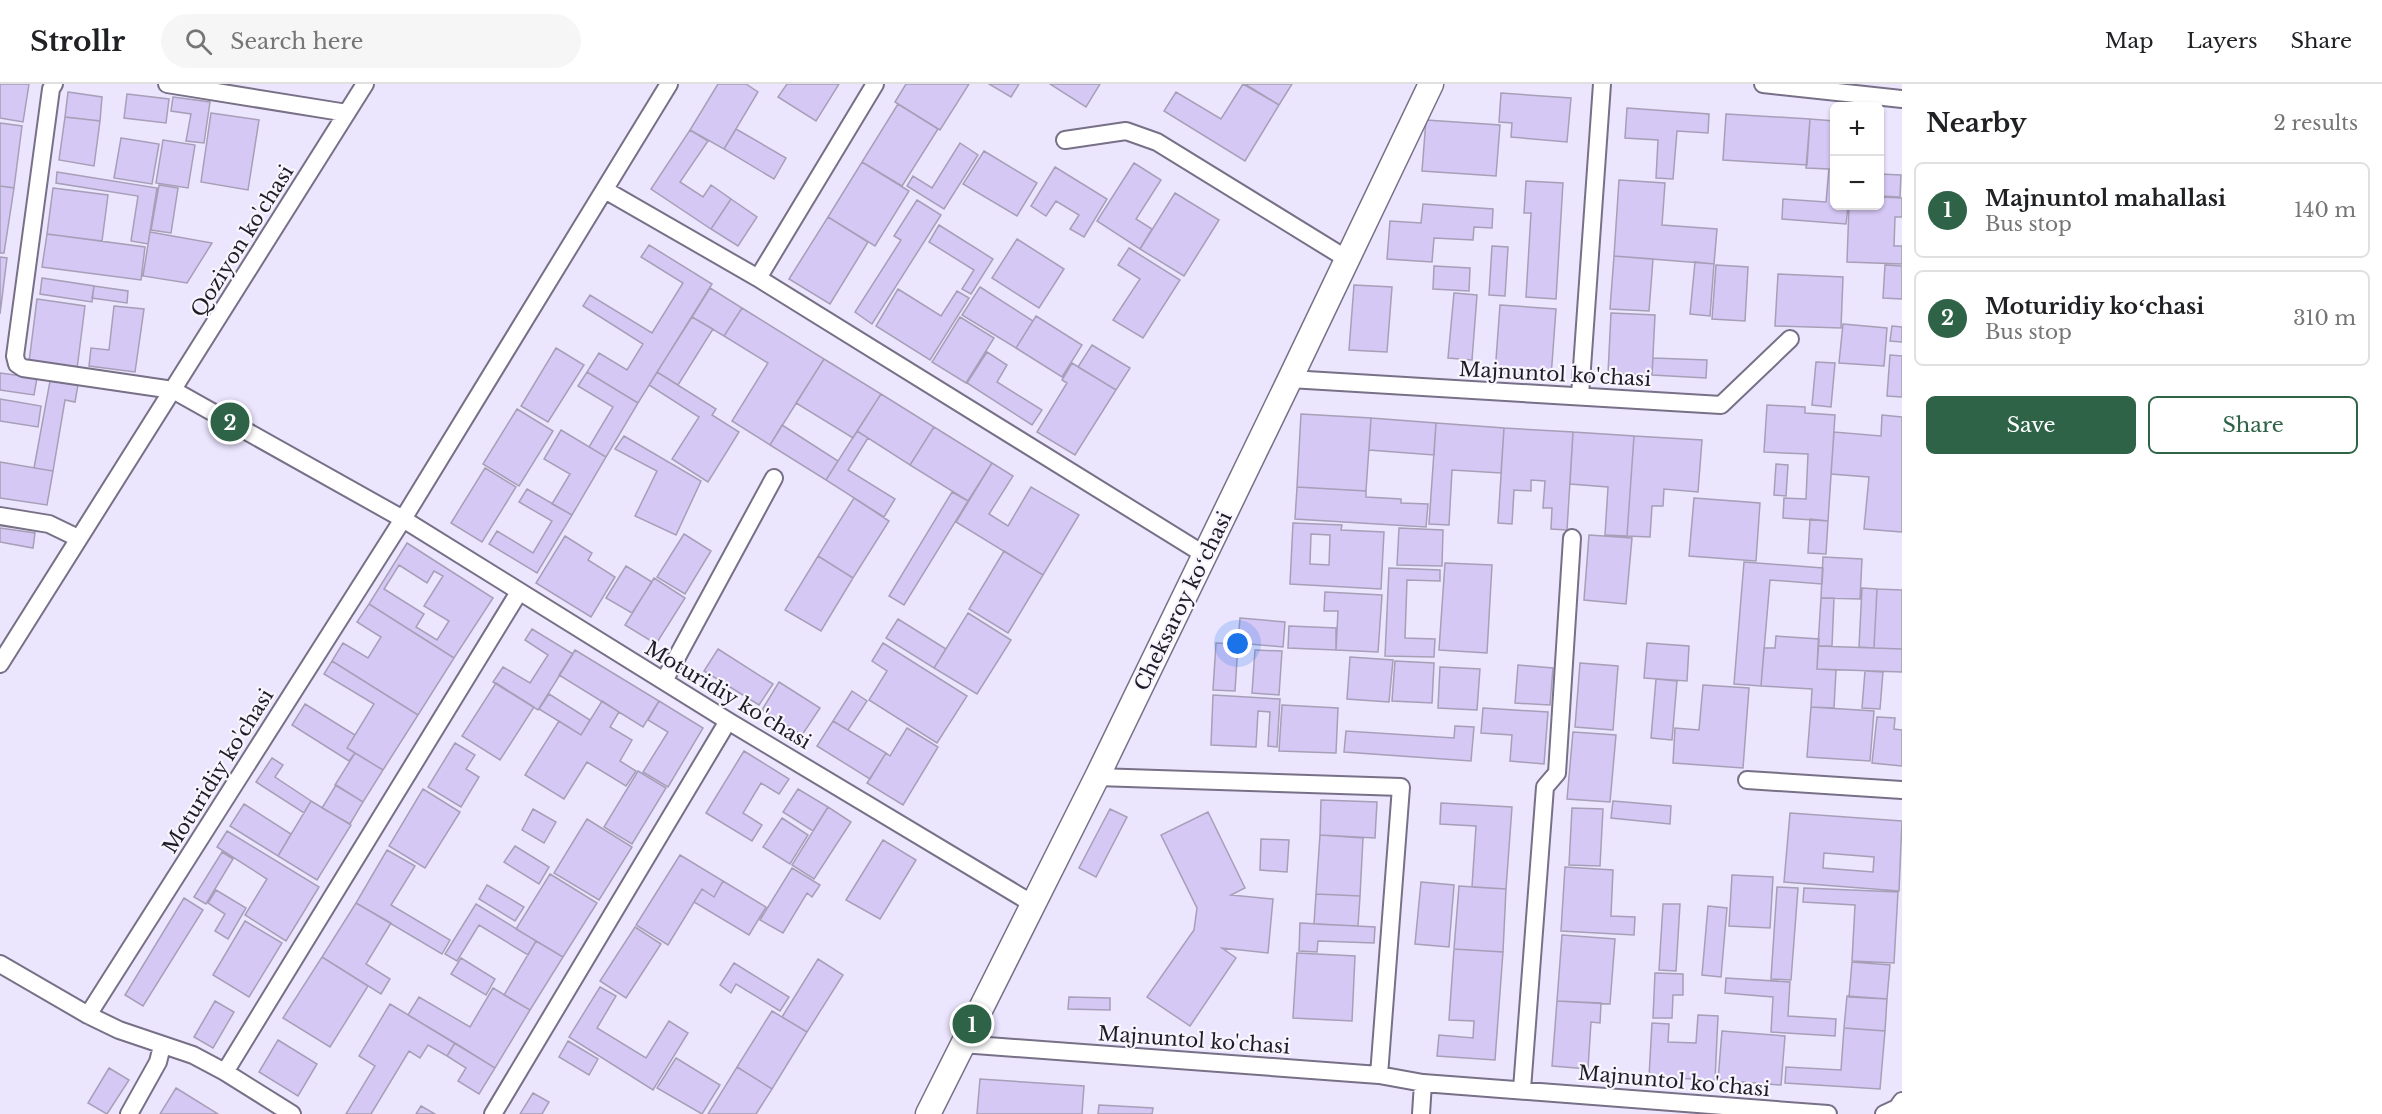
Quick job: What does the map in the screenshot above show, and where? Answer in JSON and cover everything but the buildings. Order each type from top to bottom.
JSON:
[{"type":"street","points":[[54,84],[51,89],[15,356],[17,364],[23,368],[173,390]]},
{"type":"street","points":[[167,84],[347,113]]},
{"type":"street","name":"Qoziyon ko'chasi","points":[[0,664],[365,84]]},
{"type":"street","name":"Moturidiy ko'chasi","points":[[88,1015],[403,519],[669,84]]},
{"type":"street","points":[[758,278],[875,84]]},
{"type":"street","name":"Cheksaroy koʻchasi","points":[[928,1114],[1097,777],[1431,84]]},
{"type":"street","points":[[1580,396],[1602,84]]},
{"type":"street","points":[[1763,84],[1902,99]]},
{"type":"street","points":[[1065,140],[1126,131],[1157,142],[1347,259]]},
{"type":"street","points":[[605,190],[758,278],[1205,555]]},
{"type":"street","name":"Majnuntol ko'chasi","points":[[1290,380],[1721,405],[1790,339]]},
{"type":"street","name":"Moturidiy ko'chasi","points":[[173,390],[403,519],[728,721],[1033,904]]},
{"type":"street","points":[[664,681],[774,478]]},
{"type":"street","points":[[0,516],[49,524],[78,538]]},
{"type":"street","points":[[1522,1089],[1545,787],[1557,774],[1572,538]]},
{"type":"street","points":[[225,1072],[519,592]]},
{"type":"street","points":[[493,1114],[728,721]]},
{"type":"street","points":[[1097,777],[1401,787],[1379,1075]]},
{"type":"street","points":[[1747,780],[1902,790]]},
{"type":"street","points":[[0,964],[88,1015],[162,1046],[193,1055],[292,1114]]},
{"type":"street","name":"Majnuntol ko'chasi","points":[[962,1044],[1379,1075],[1423,1083],[1828,1114]]},
{"type":"street","points":[[129,1114],[158,1062],[162,1046]]},
{"type":"street","points":[[1421,1114],[1423,1083]]},
{"type":"street","points":[[1884,1114],[1897,1108],[1902,1101]]},
{"type":"place","name":"Moturidiy koʻchasi","points":[[230,422]]},
{"type":"place","name":"Majnuntol mahallasi","points":[[972,1024]]}]
